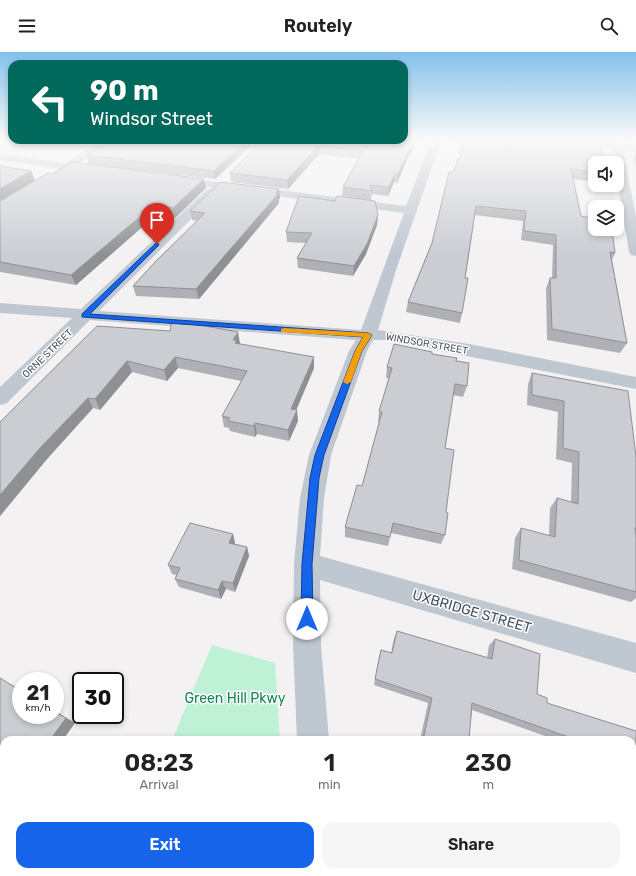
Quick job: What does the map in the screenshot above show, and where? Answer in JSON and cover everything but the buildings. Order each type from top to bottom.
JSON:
[{"type":"street","name":"ORNE STREET","points":[[0,398],[226,177]]},
{"type":"street","points":[[313,736],[307,646],[307,564],[312,498],[320,455],[358,351],[368,335],[390,267],[423,177]]},
{"type":"street","points":[[623,177],[635,234],[636,252]]},
{"type":"street","points":[[162,178],[411,210]]},
{"type":"street","name":"WINDSOR STREET","points":[[0,308],[85,316],[385,335],[636,383]]},
{"type":"street","name":"UXBRIDGE STREET","points":[[307,564],[636,658]]},
{"type":"green space","name":"Green Hill Pkwy","points":[[212,645],[275,663],[280,736],[174,736]]},
{"type":"slow traffic","points":[[284,330],[368,335],[358,351],[347,382]]},
{"type":"route","points":[[157,244],[85,316],[368,335],[358,351],[320,455],[315,478],[307,564],[307,619]]}]
